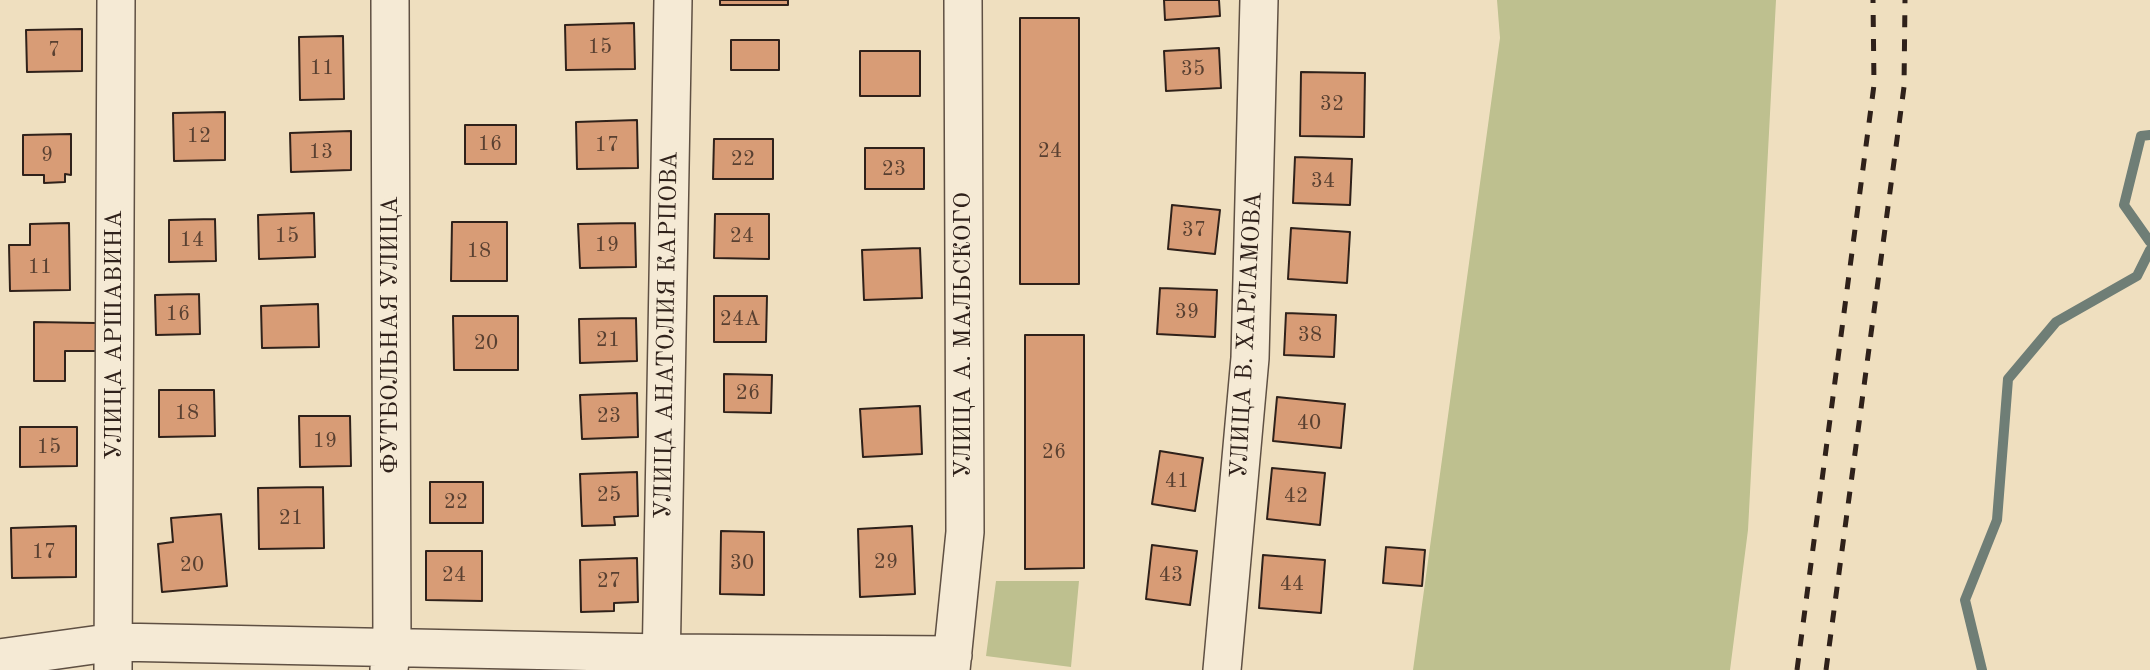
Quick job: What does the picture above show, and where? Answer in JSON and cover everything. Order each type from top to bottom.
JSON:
[{"type":"street","name":"УЛИЦА АРШАВИНА","points":[[114,656],[116,0]]},
{"type":"street","name":"ФУТБОЛЬНАЯ УЛИЦА","points":[[390,0],[391,658]]},
{"type":"street","name":"УЛИЦА АНАТОЛИЯ КАРПОВА","points":[[662,662],[673,0]]},
{"type":"street","name":"УЛИЦА А. МАЛЬСКОГО","points":[[952,662],[965,531],[963,0]]},
{"type":"street","name":"УЛИЦА В. ХАРЛАМОВА","points":[[1222,670],[1250,358],[1259,0]]},
{"type":"street","points":[[0,658],[114,656],[952,662]]},
{"type":"green space","points":[[1497,0],[1776,0],[1748,530],[1730,670],[1413,670],[1500,38]]},
{"type":"green space","points":[[996,581],[1079,581],[1071,667],[986,656]]},
{"type":"building","points":[[720,0],[788,0],[788,5],[720,5]]},
{"type":"building","points":[[1164,0],[1219,0],[1220,16],[1165,20]]},
{"type":"building","points":[[1020,18],[1079,18],[1079,284],[1020,284]]},
{"type":"building","points":[[634,23],[635,69],[566,70],[565,25]]},
{"type":"building","points":[[82,29],[82,71],[27,72],[26,30]]},
{"type":"building","points":[[343,36],[344,99],[300,100],[299,37]]},
{"type":"building","points":[[731,40],[779,40],[779,70],[731,70]]},
{"type":"building","points":[[1219,48],[1221,88],[1166,91],[1164,51]]},
{"type":"building","points":[[860,51],[920,51],[920,96],[860,96]]},
{"type":"building","points":[[1301,72],[1365,73],[1364,137],[1300,136]]},
{"type":"building","points":[[225,112],[225,160],[174,161],[173,113]]},
{"type":"building","points":[[637,120],[638,168],[577,169],[576,122]]},
{"type":"building","points":[[465,125],[516,125],[516,164],[465,164]]},
{"type":"building","points":[[351,131],[351,170],[291,172],[290,133]]},
{"type":"building","points":[[71,134],[71,175],[65,174],[65,182],[44,183],[44,175],[23,175],[23,135]]},
{"type":"building","points":[[714,139],[773,139],[773,179],[713,179]]},
{"type":"building","points":[[865,148],[924,148],[924,189],[865,189]]},
{"type":"building","points":[[1295,157],[1352,159],[1350,205],[1293,203]]},
{"type":"building","points":[[1172,205],[1220,210],[1215,254],[1168,249]]},
{"type":"building","points":[[314,213],[315,257],[259,259],[258,215]]},
{"type":"building","points":[[715,214],[769,214],[769,259],[714,258]]},
{"type":"building","points":[[215,219],[216,261],[169,262],[169,220]]},
{"type":"building","points":[[452,222],[507,222],[507,281],[451,281]]},
{"type":"building","points":[[69,223],[70,290],[10,291],[9,245],[30,245],[30,224]]},
{"type":"building","points":[[635,223],[636,267],[580,268],[578,224]]},
{"type":"building","points":[[1291,228],[1350,232],[1347,283],[1288,279]]},
{"type":"building","points":[[920,248],[922,298],[864,300],[862,250]]},
{"type":"building","points":[[1160,288],[1217,290],[1215,337],[1157,334]]},
{"type":"building","points":[[199,294],[200,334],[156,335],[155,295]]},
{"type":"building","points":[[714,296],[767,296],[766,342],[714,342]]},
{"type":"building","points":[[318,304],[319,347],[262,348],[261,306]]},
{"type":"building","points":[[1286,313],[1336,315],[1334,357],[1284,355]]},
{"type":"building","points":[[453,316],[518,316],[518,370],[454,370]]},
{"type":"building","points":[[636,318],[637,361],[580,363],[579,319]]},
{"type":"building","points":[[34,322],[96,323],[96,351],[65,351],[65,381],[34,381]]},
{"type":"building","points":[[1025,335],[1084,335],[1084,568],[1025,569]]},
{"type":"building","points":[[724,374],[772,375],[771,413],[724,412]]},
{"type":"building","points":[[159,390],[214,390],[215,436],[159,437]]},
{"type":"building","points":[[637,393],[638,437],[582,439],[580,395]]},
{"type":"building","points":[[1277,397],[1345,404],[1341,448],[1273,441]]},
{"type":"building","points":[[920,406],[922,454],[863,457],[860,409]]},
{"type":"building","points":[[299,416],[350,416],[351,466],[300,467]]},
{"type":"building","points":[[20,427],[77,427],[77,466],[20,467]]},
{"type":"building","points":[[1160,451],[1203,458],[1195,511],[1152,504]]},
{"type":"building","points":[[1272,468],[1325,473],[1320,525],[1267,519]]},
{"type":"building","points":[[637,472],[638,516],[614,517],[615,525],[582,526],[580,474]]},
{"type":"building","points":[[430,482],[483,482],[483,523],[430,523]]},
{"type":"building","points":[[323,487],[324,548],[259,549],[258,488]]},
{"type":"building","points":[[221,514],[227,586],[162,592],[158,544],[173,542],[171,518]]},
{"type":"building","points":[[76,526],[76,577],[12,578],[11,528]]},
{"type":"building","points":[[912,526],[915,594],[860,597],[858,529]]},
{"type":"building","points":[[721,531],[764,532],[764,595],[720,594]]},
{"type":"building","points":[[1152,545],[1197,551],[1190,605],[1146,599]]},
{"type":"building","points":[[1386,547],[1425,550],[1422,586],[1383,583]]},
{"type":"building","points":[[426,551],[482,551],[482,601],[426,600]]},
{"type":"building","points":[[1263,555],[1325,560],[1321,613],[1259,608]]},
{"type":"building","points":[[637,558],[638,602],[614,603],[614,611],[581,612],[580,560]]},
{"type":"waterway","points":[[2150,135],[2141,136],[2124,205],[2150,242]]},
{"type":"waterway","points":[[1982,670],[1965,600],[1997,520],[2008,379],[2056,322],[2137,276],[2150,250]]},
{"type":"railway","points":[[1797,670],[1874,85],[1873,0]]},
{"type":"railway","points":[[1826,670],[1904,87],[1905,0]]}]
